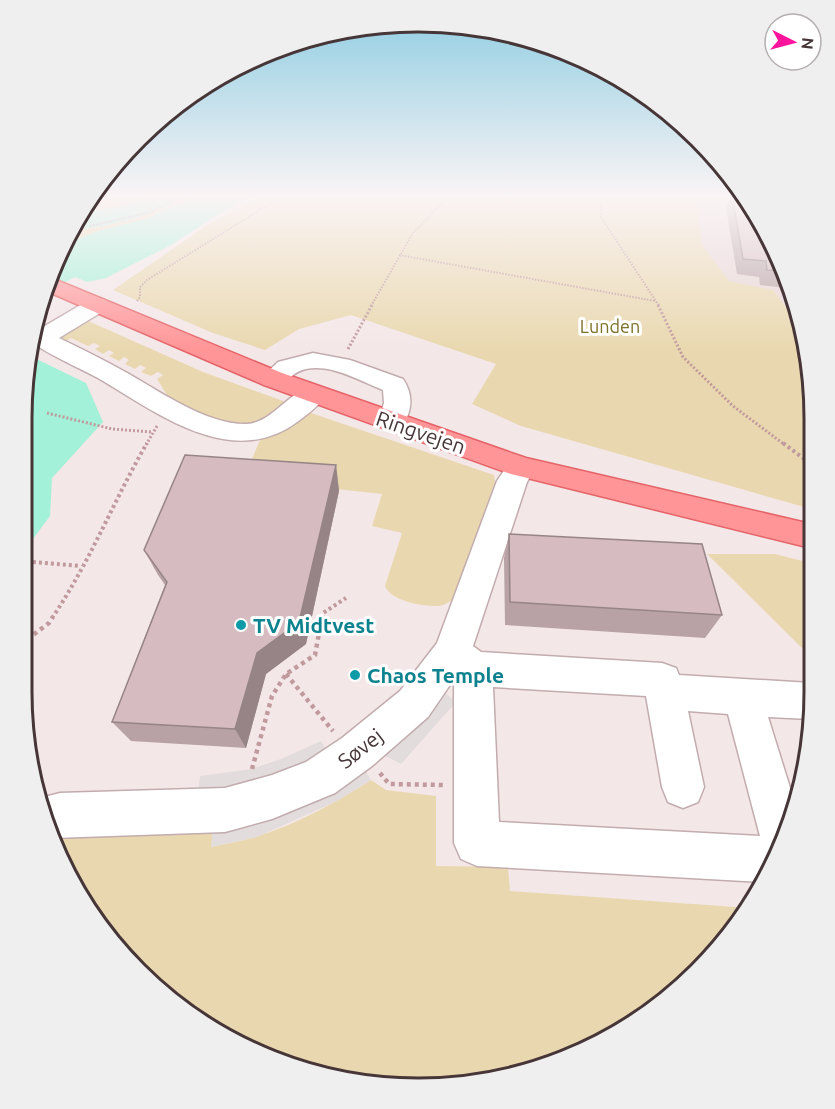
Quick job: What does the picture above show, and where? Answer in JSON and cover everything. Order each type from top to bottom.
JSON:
[{"type":"main road","name":"Ringvejen","points":[[54,287],[273,380],[521,466],[804,534]]},
{"type":"street","points":[[41,333],[95,304]]},
{"type":"street","points":[[40,338],[172,409],[214,428],[232,432],[248,433],[278,422],[314,394]]},
{"type":"street","points":[[273,380],[286,367],[304,361],[320,361],[394,385],[398,393],[398,405],[393,422]]},
{"type":"street","name":"Søvej","points":[[52,817],[225,810],[272,797],[320,778],[357,752],[463,661],[512,481],[521,466]]},
{"type":"street","points":[[683,787],[662,680],[463,661],[477,843],[765,860]]},
{"type":"street","points":[[664,692],[804,700]]},
{"type":"street","points":[[743,697],[779,826]]},
{"type":"path","points":[[132,306],[140,297],[140,287],[147,280],[201,247]]},
{"type":"path","points":[[339,366],[404,247]]},
{"type":"path","points":[[620,247],[656,301],[682,357],[734,406],[804,459]]},
{"type":"path","points":[[399,255],[656,301]]},
{"type":"path","points":[[32,636],[49,623],[66,598],[152,432],[172,409]]},
{"type":"path","points":[[47,413],[112,429],[152,432]]},
{"type":"path","points":[[32,562],[81,566]]},
{"type":"path","points":[[243,805],[272,696],[286,674],[315,655],[323,613],[346,598]]},
{"type":"shaded area","points":[[71,247],[168,247],[106,278],[87,282],[61,271]]},
{"type":"shaded area","points":[[702,247],[764,247],[788,309],[773,290],[729,282]]},
{"type":"shaded area","points":[[36,359],[86,383],[103,422],[52,478],[50,516],[32,540],[32,392]]},
{"type":"shaded area","points":[[438,687],[456,702],[401,764],[376,751]]},
{"type":"shaded area","points":[[321,741],[331,758],[197,801],[200,776],[251,769],[281,759]]},
{"type":"shaded area","points":[[360,761],[371,780],[337,801],[257,837],[211,847],[214,821]]},
{"type":"green space","name":"Lunden","points":[[176,247],[703,247],[729,281],[773,290],[788,309],[796,342],[803,392],[804,507],[521,426],[472,404],[496,364],[351,315],[299,329],[265,350],[213,333],[113,290]]},
{"type":"green space","points":[[86,320],[203,372],[286,402],[269,419],[248,426],[228,425],[169,398],[157,379],[163,375],[158,372],[151,376],[141,372],[146,368],[140,365],[135,369],[125,364],[129,360],[124,357],[119,361],[109,356],[114,353],[109,350],[103,354],[95,349],[100,346],[94,343],[88,346],[71,338],[62,343],[59,336]]},
{"type":"green space","points":[[308,412],[494,475],[496,490],[455,598],[446,604],[430,606],[407,602],[388,591],[385,586],[402,533],[372,526],[382,494],[243,479],[261,438]]},
{"type":"green space","points":[[707,554],[775,554],[804,561],[804,650]]},
{"type":"green space","points":[[371,780],[386,790],[436,796],[436,866],[508,867],[510,891],[737,907],[708,946],[672,982],[632,1012],[588,1038],[542,1057],[493,1070],[443,1077],[392,1077],[342,1070],[293,1057],[224,1026],[183,998],[163,982],[127,946],[111,926],[83,885],[57,828],[214,821],[211,847],[273,831],[330,804]]},
{"type":"building","points":[[741,247],[764,247],[774,270],[767,270],[766,261],[743,259]]},
{"type":"building","name":"TV Midtvest","points":[[185,455],[336,465],[299,622],[257,653],[235,729],[112,722],[167,582],[144,550]]},
{"type":"building","points":[[509,534],[702,544],[722,615],[510,602]]},
{"type":"waterway","points":[[59,274],[117,251]]},
{"type":"place","name":"TV Midtvest","points":[[241,625]]},
{"type":"place","name":"Chaos Temple","points":[[355,675]]}]
